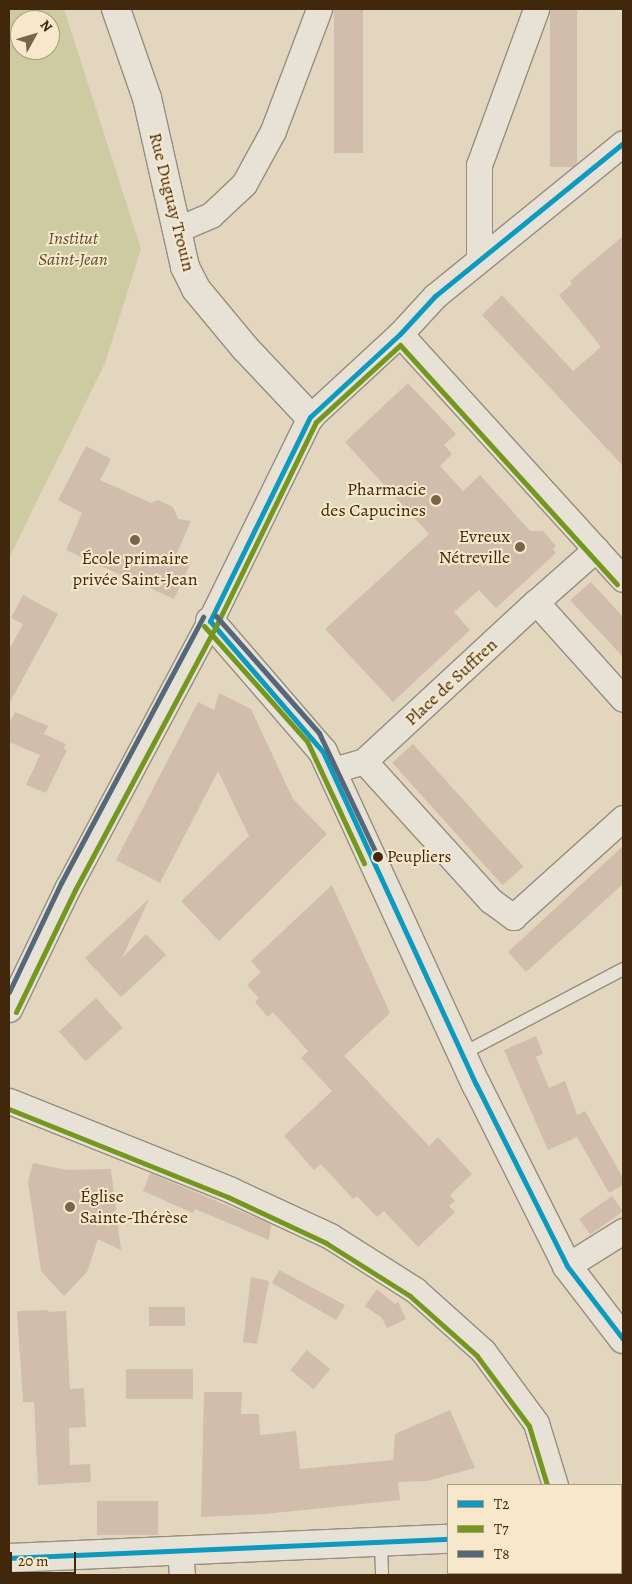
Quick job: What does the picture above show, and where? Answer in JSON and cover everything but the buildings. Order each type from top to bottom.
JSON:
[{"type":"street","name":"Rue Duguay Trouin","points":[[116,9],[147,98],[178,229],[185,267],[196,290],[245,348],[310,417]]},
{"type":"street","points":[[178,229],[211,215],[244,184],[273,131],[319,9]]},
{"type":"street","points":[[479,259],[479,165],[536,9]]},
{"type":"street","points":[[9,1009],[68,887],[210,621],[310,417],[400,334],[435,296],[623,144]]},
{"type":"street","points":[[400,334],[623,579]]},
{"type":"street","name":"Place de Suffren","points":[[330,771],[364,761],[596,549]]},
{"type":"street","points":[[536,602],[623,699]]},
{"type":"street","points":[[210,621],[313,737],[462,1054],[567,1266],[623,1339]]},
{"type":"street","points":[[364,761],[490,900],[513,917],[623,818]]},
{"type":"street","points":[[9,1101],[231,1190],[330,1236],[415,1290],[484,1351],[536,1423],[555,1484]]},
{"type":"street","points":[[567,1266],[623,1231]]},
{"type":"street","points":[[588,1294],[623,1329]]},
{"type":"street","points":[[9,1558],[181,1564],[447,1539]]},
{"type":"lane","points":[[462,1054],[623,969]]},
{"type":"lane","points":[[381,1544],[382,1575]]},
{"type":"green space","name":"Institut Saint-Jean","points":[[9,9],[64,9],[141,249],[105,363],[9,558]]},
{"type":"transit line","name":"T2","points":[[210,621],[310,417],[400,334],[435,296],[623,143]]},
{"type":"transit line","name":"T7","points":[[16,1012],[75,890],[217,624],[316,422],[400,345],[617,584]]},
{"type":"transit line","name":"T8","points":[[216,616],[319,733],[378,857]]},
{"type":"transit line","name":"T8","points":[[9,992],[61,883],[203,617]]},
{"type":"transit line","name":"T2","points":[[210,621],[323,752],[476,1084],[567,1266],[623,1339]]},
{"type":"transit line","name":"T7","points":[[204,626],[307,741],[364,863]]},
{"type":"transit line","name":"T7","points":[[9,1109],[228,1197],[326,1243],[410,1296],[477,1356],[529,1426],[547,1484]]},
{"type":"transit line","name":"T2","points":[[9,1558],[447,1539]]},
{"type":"place","name":"Pharmacie des Capucines","points":[[436,500]]},
{"type":"place","name":"École primaire privée Saint-Jean","points":[[135,540]]},
{"type":"place","name":"Evreux Nétreville","points":[[520,547]]},
{"type":"place","name":"Peupliers","points":[[378,857]]},
{"type":"place","name":"Église Sainte-Thérèse","points":[[70,1207]]}]
